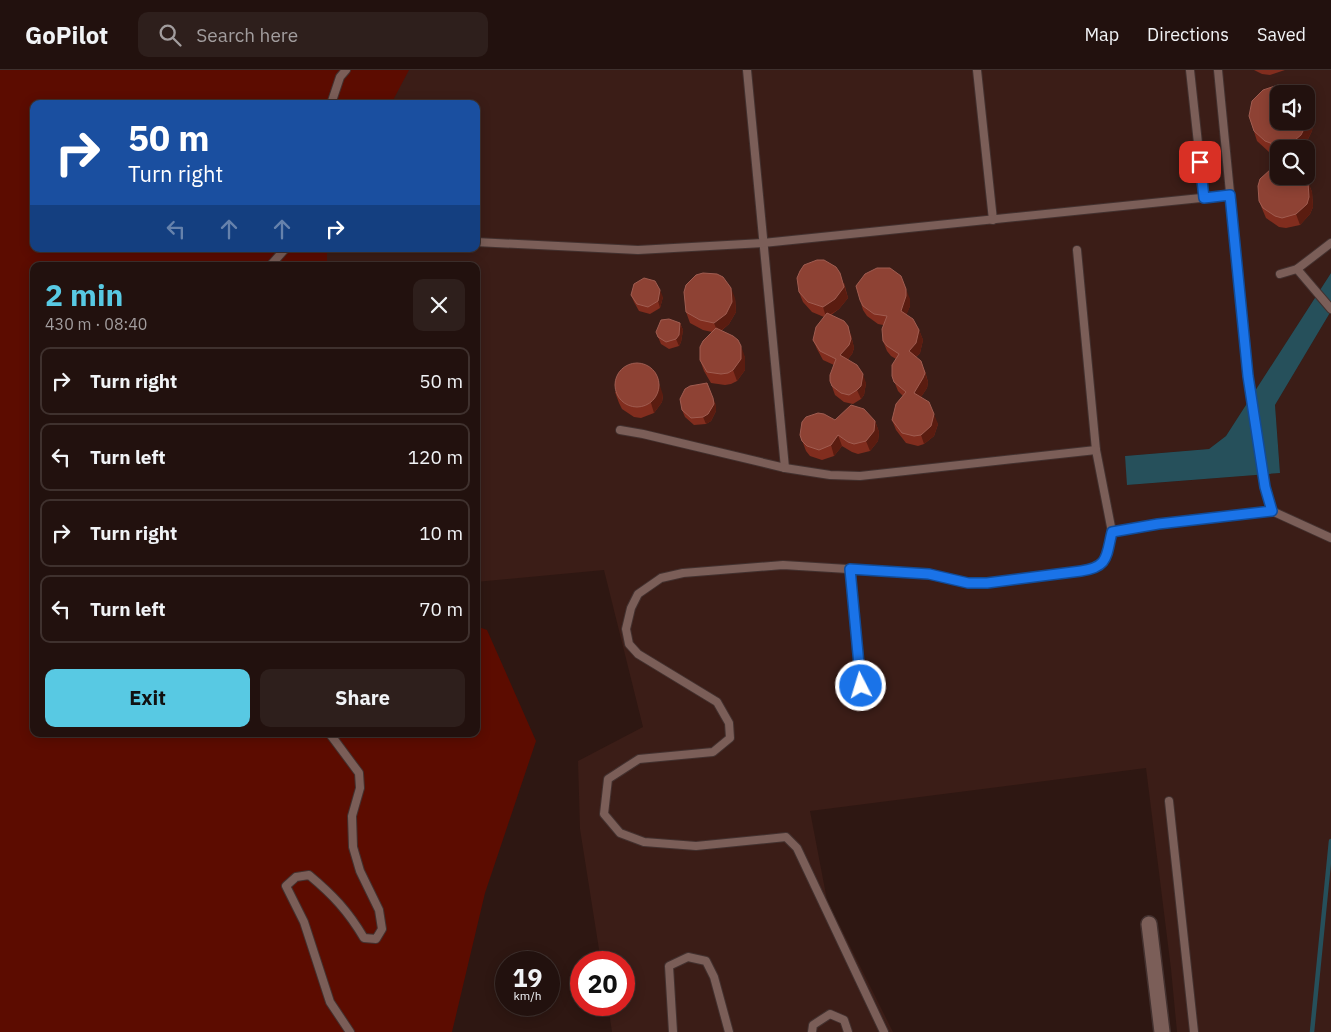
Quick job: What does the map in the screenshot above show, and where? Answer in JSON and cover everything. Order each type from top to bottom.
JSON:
[{"type":"street","points":[[1149,924],[1162,1032]]},
{"type":"lane","points":[[332,100],[340,77],[346,70]]},
{"type":"lane","points":[[747,70],[785,468]]},
{"type":"lane","points":[[977,70],[993,220]]},
{"type":"lane","points":[[1190,70],[1204,198]]},
{"type":"lane","points":[[1218,70],[1248,376],[1265,487],[1272,511]]},
{"type":"lane","points":[[480,242],[638,250],[763,243],[1230,195]]},
{"type":"lane","points":[[1280,274],[1296,269],[1331,243]]},
{"type":"lane","points":[[884,1032],[797,848],[786,837],[696,846],[644,842],[620,833],[604,814],[608,779],[639,760],[712,752],[730,738],[729,723],[717,702],[638,654],[630,644],[626,628],[631,608],[638,594],[660,578],[682,574],[783,565],[929,574],[968,583],[987,583],[1095,569],[1105,561],[1112,532],[1096,450],[1077,250]]},
{"type":"lane","points":[[274,262],[282,252]]},
{"type":"lane","points":[[1296,269],[1331,309]]},
{"type":"lane","points":[[620,430],[785,468],[830,476],[860,476],[1096,450]]},
{"type":"lane","points":[[1112,532],[1158,524],[1272,511],[1331,538]]},
{"type":"lane","points":[[850,569],[861,686]]},
{"type":"lane","points":[[332,737],[359,773],[360,788],[352,816],[353,847],[360,871],[379,910],[382,928],[376,939],[364,938],[351,916],[330,892],[309,875],[296,877],[286,886],[304,922],[330,1002],[350,1032]]},
{"type":"lane","points":[[1169,801],[1194,1032]]},
{"type":"lane","points":[[673,1032],[669,966],[688,957],[706,961],[714,978],[730,1032]]},
{"type":"lane","points":[[812,1032],[813,1025],[830,1014],[844,1020],[848,1032]]},
{"type":"shaded area","points":[[0,70],[409,70],[393,100],[30,100],[30,252],[327,252],[327,262],[30,262],[30,737],[480,737],[480,627],[487,630],[536,741],[485,893],[452,1032],[0,1032]]},
{"type":"shaded area","points":[[400,70],[1331,70],[1331,273],[1226,436],[1209,449],[1125,456],[1128,485],[1280,473],[1275,405],[1331,311],[1331,1032],[1177,1032],[1146,768],[810,811],[827,900],[893,1032],[612,1032],[610,1016],[635,1016],[635,951],[599,951],[580,829],[578,761],[643,727],[604,570],[480,582],[480,262],[299,262],[304,252],[480,252],[480,100],[384,100]]},
{"type":"water","points":[[1331,273],[1331,311],[1275,405],[1280,473],[1127,485],[1125,456],[1209,449],[1226,436]]},
{"type":"building","points":[[1270,88],[1270,130],[1304,130],[1295,140],[1270,140],[1270,143],[1254,131],[1249,116],[1252,101],[1263,90]]},
{"type":"building","points":[[1270,170],[1270,185],[1308,185],[1309,197],[1307,204],[1296,214],[1282,218],[1275,216],[1263,208],[1259,201],[1258,186],[1260,179]]},
{"type":"building","points":[[817,260],[824,260],[836,267],[844,287],[835,299],[823,307],[808,302],[799,292],[797,278],[804,265]]},
{"type":"building","points":[[877,268],[890,268],[901,276],[906,289],[906,296],[901,311],[913,319],[919,330],[916,343],[909,351],[921,361],[925,373],[914,393],[929,402],[934,414],[931,426],[921,435],[914,436],[902,433],[892,420],[896,404],[906,392],[894,382],[892,376],[892,365],[899,354],[883,341],[882,329],[887,316],[874,314],[863,306],[856,286],[865,274]]},
{"type":"building","points":[[703,273],[717,274],[723,277],[731,288],[732,302],[726,314],[714,323],[700,320],[686,312],[684,292],[686,285],[696,275]]},
{"type":"building","points":[[644,278],[655,281],[660,290],[658,301],[648,307],[637,304],[631,295],[634,284]]},
{"type":"building","points":[[827,313],[844,321],[848,326],[851,339],[849,345],[840,355],[857,365],[863,374],[861,386],[849,395],[841,393],[832,386],[830,375],[836,359],[820,351],[813,340],[816,327]]},
{"type":"building","points":[[669,319],[680,323],[679,335],[676,339],[666,342],[658,337],[656,332],[661,320]]},
{"type":"building","points":[[716,328],[733,336],[741,346],[741,359],[733,370],[728,373],[707,372],[700,360],[700,347],[703,341]]},
{"type":"building","points":[[633,363],[641,363],[653,369],[659,385],[653,401],[641,407],[633,407],[621,401],[615,389],[615,381],[621,369]]},
{"type":"building","points":[[707,383],[714,404],[708,414],[703,417],[691,418],[682,410],[680,399],[685,389],[690,386]]},
{"type":"building","points":[[851,405],[864,409],[875,421],[874,431],[866,441],[854,444],[838,435],[831,445],[819,450],[807,446],[802,441],[800,435],[802,422],[806,417],[818,413],[835,420]]},
{"type":"waterway","points":[[1312,1032],[1331,841]]},
{"type":"route","points":[[861,686],[850,569],[929,574],[968,583],[987,583],[1081,571],[1095,569],[1105,561],[1112,532],[1158,524],[1272,511],[1265,487],[1248,376],[1230,195],[1204,198],[1200,162]]}]
